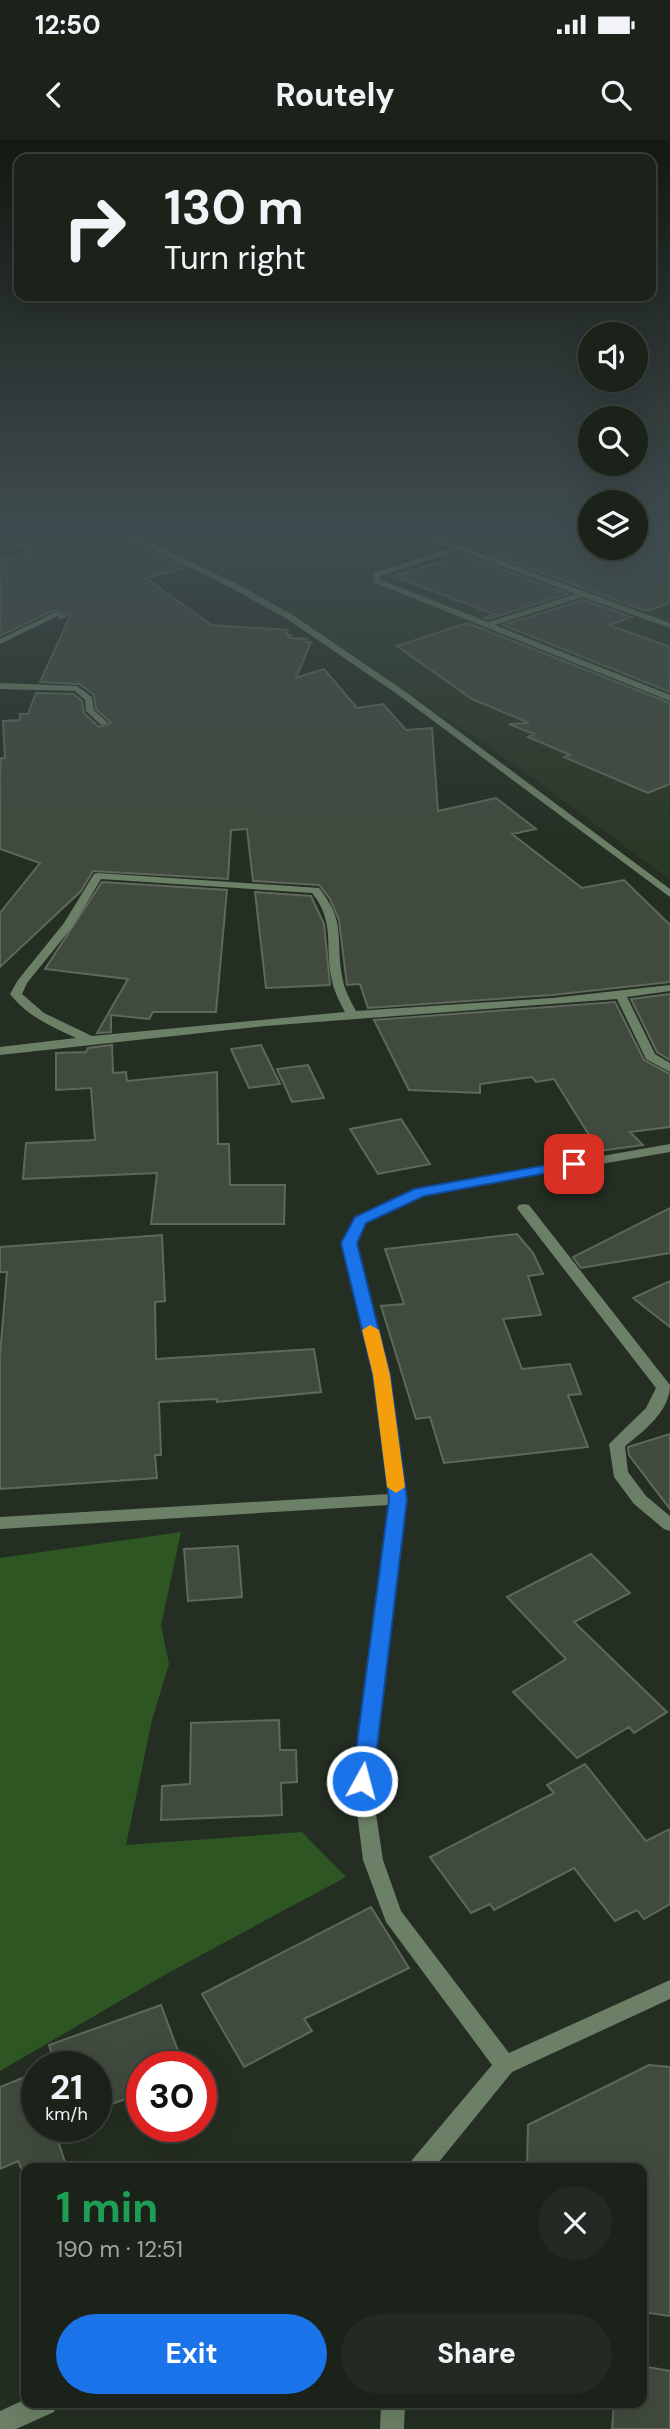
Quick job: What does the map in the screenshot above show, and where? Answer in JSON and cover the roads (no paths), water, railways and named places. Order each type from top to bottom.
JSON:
[{"type":"street","points":[[321,638],[403,694],[670,894]]},
{"type":"street","points":[[519,638],[670,698]]},
{"type":"street","points":[[1,688],[77,689],[89,699],[90,710],[104,723]]},
{"type":"street","points":[[88,1040],[32,1009],[16,994],[22,982],[69,924],[98,876],[315,890],[328,903],[336,925],[339,988],[352,1015]]},
{"type":"street","points":[[0,1051],[352,1015],[621,996],[670,988]]},
{"type":"street","points":[[621,996],[650,1056],[670,1068]]},
{"type":"street","points":[[506,2065],[393,1916],[373,1860],[362,1781],[398,1499],[381,1375],[349,1243],[360,1221],[420,1192],[670,1148]]},
{"type":"street","points":[[524,1208],[664,1387],[661,1398],[641,1425],[617,1444],[620,1473],[640,1500],[670,1525]]},
{"type":"street","points":[[0,1523],[398,1499]]},
{"type":"street","points":[[423,2163],[506,2065],[670,1989]]},
{"type":"street","points":[[0,2424],[35,2408]]},
{"type":"street","points":[[392,2429],[393,2408]]}]
